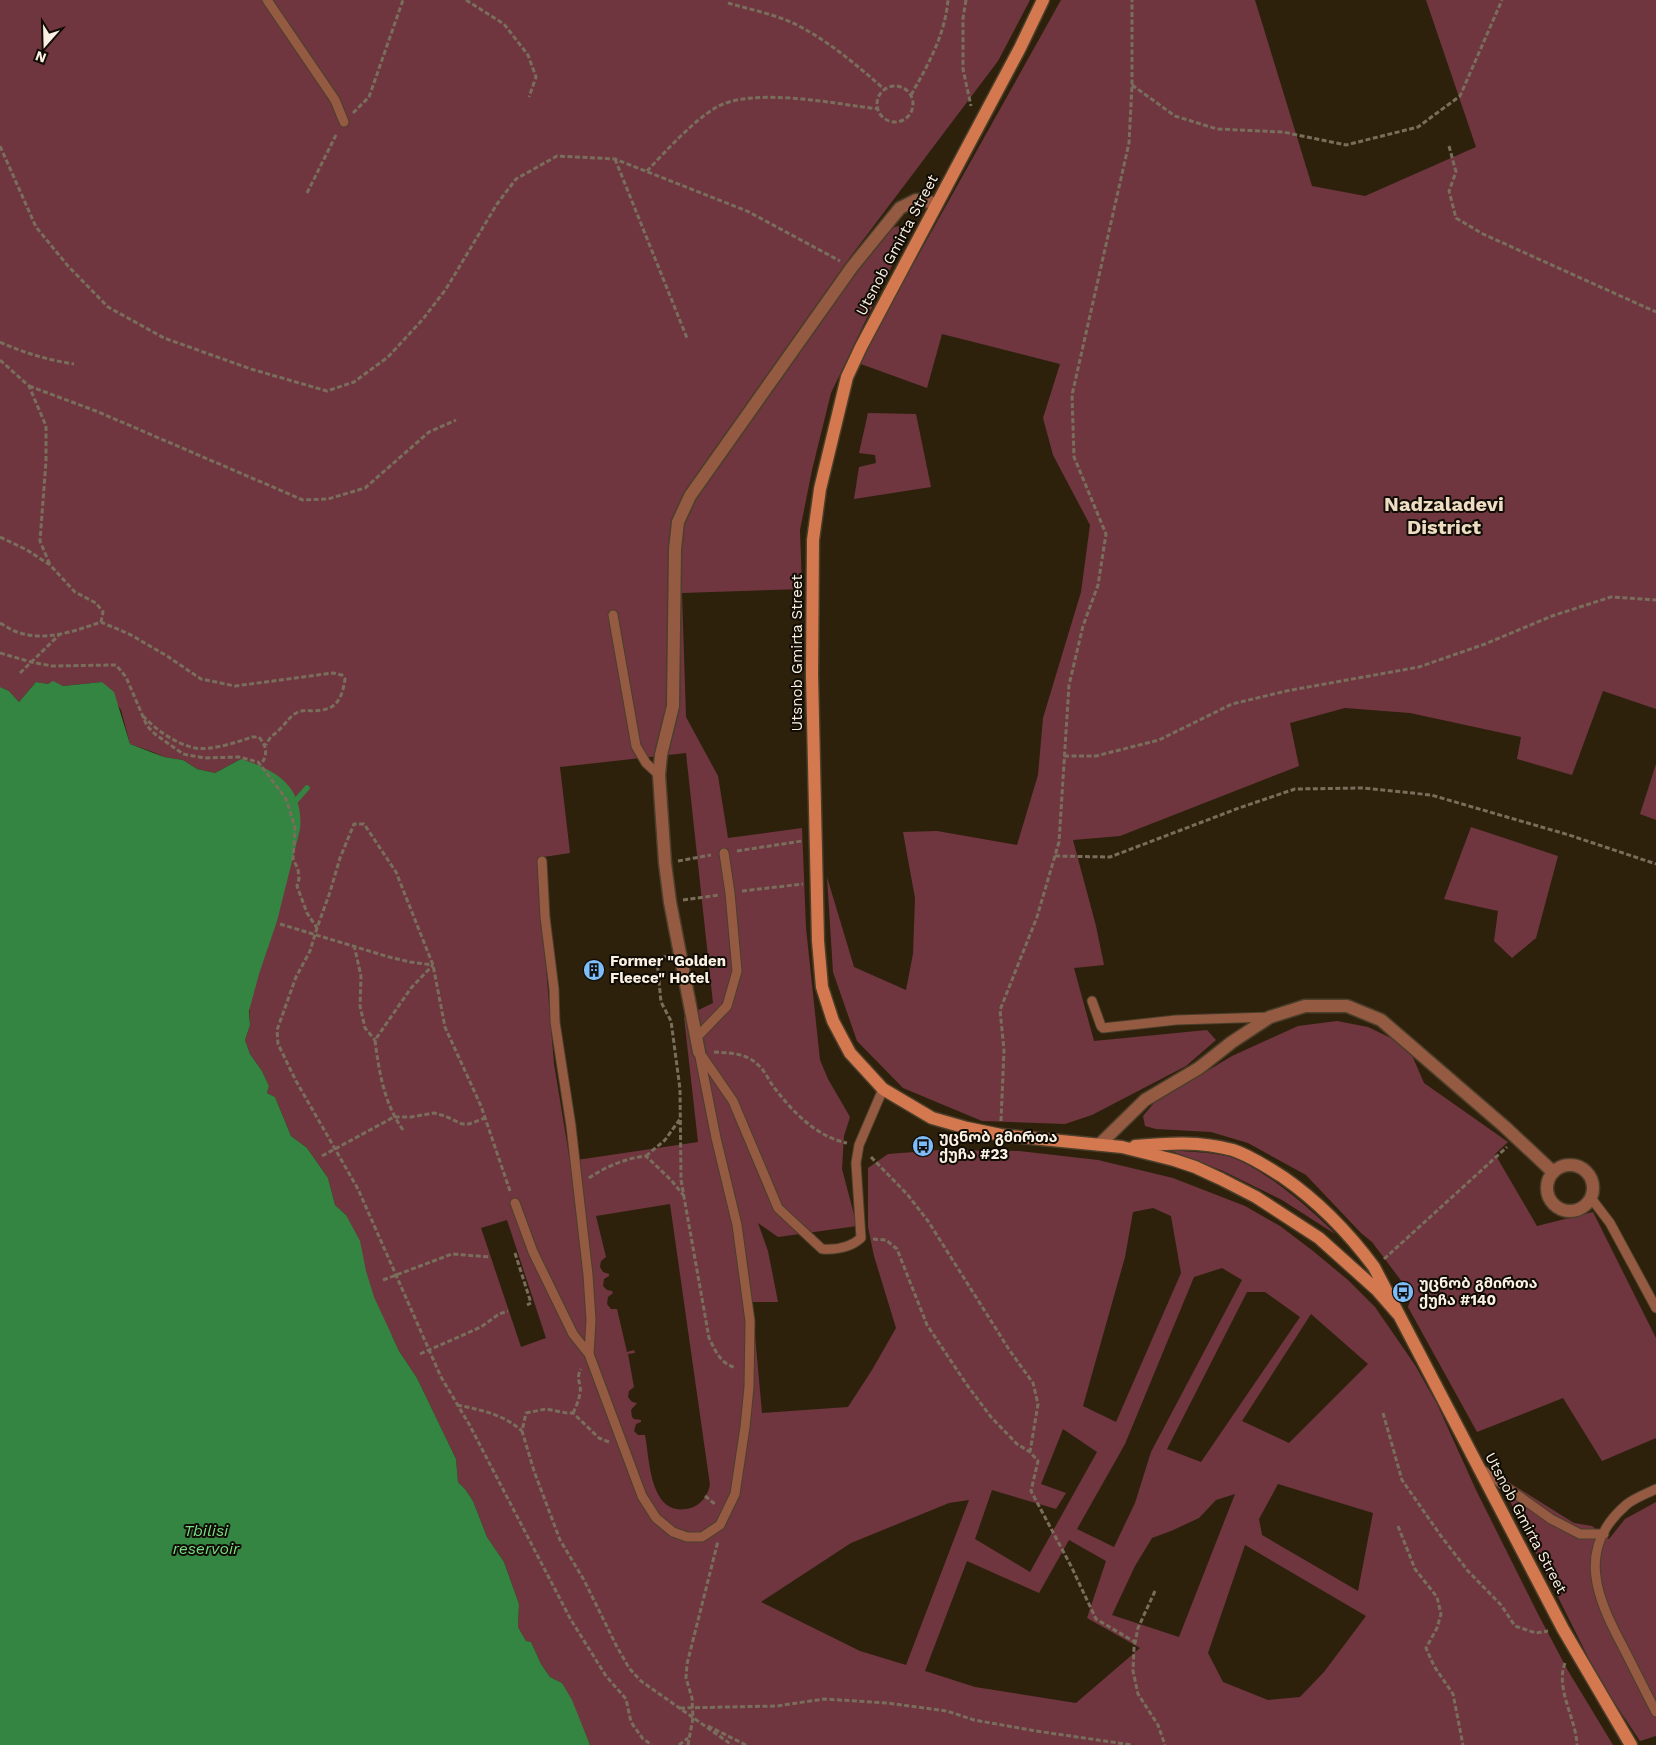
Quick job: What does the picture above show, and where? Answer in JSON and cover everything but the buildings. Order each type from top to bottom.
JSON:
[{"type":"main road","name":"Utsnob Gmirta Street","points":[[1043,0],[1020,48],[936,204],[847,376],[820,489],[813,540],[813,684],[818,942],[822,987],[833,1021],[850,1053],[883,1089],[932,1118],[967,1128],[1001,1134],[1122,1147],[1154,1154],[1195,1168],[1256,1197],[1319,1238],[1370,1284],[1398,1314]]},
{"type":"main road","name":"Utsnob Gmirta Street","points":[[1122,1147],[1170,1143],[1196,1144],[1233,1151],[1265,1165],[1296,1186],[1326,1211],[1354,1240],[1374,1267],[1563,1629],[1631,1745]]},
{"type":"street","points":[[699,1052],[670,902],[665,862],[660,775],[660,755],[674,706],[675,549],[678,522],[690,496],[852,267],[900,208],[916,200],[936,204]]},
{"type":"street","points":[[1100,1144],[1145,1100],[1199,1068],[1232,1042],[1270,1017],[1305,1006],[1347,1006],[1381,1020],[1517,1138],[1553,1172]]},
{"type":"street","points":[[1573,1164],[1586,1171],[1593,1184],[1590,1198],[1586,1205],[1579,1209],[1571,1211],[1556,1207],[1550,1201],[1547,1194],[1548,1178],[1559,1167],[1573,1164]]},
{"type":"lane","points":[[267,0],[335,100],[344,122]]},
{"type":"lane","points":[[613,615],[636,746],[646,763],[660,775]]},
{"type":"lane","points":[[696,1038],[727,1006],[738,971],[724,853]]},
{"type":"lane","points":[[542,861],[545,917],[554,989],[555,1022],[579,1186],[591,1320],[589,1354]]},
{"type":"lane","points":[[1092,1001],[1100,1026],[1103,1028],[1176,1020],[1270,1017]]},
{"type":"lane","points":[[699,1052],[733,1101],[778,1208],[822,1249],[836,1250],[854,1244],[861,1238],[856,1163],[859,1145],[883,1089]]},
{"type":"lane","points":[[515,1203],[533,1252],[569,1326],[589,1354],[642,1496],[656,1518],[674,1532],[687,1537],[702,1537],[720,1526],[734,1494],[745,1427],[750,1321],[737,1225],[716,1138],[699,1052]]},
{"type":"lane","points":[[1590,1198],[1610,1224],[1656,1308]]},
{"type":"lane","points":[[1479,1468],[1551,1519],[1566,1527],[1580,1534],[1604,1534]]},
{"type":"lane","points":[[1656,1489],[1626,1505],[1608,1525],[1597,1547],[1594,1566],[1596,1585],[1607,1618],[1656,1712]]},
{"type":"path","points":[[307,193],[329,147],[344,122],[369,97],[403,0]]},
{"type":"path","points":[[466,0],[504,24],[528,55],[536,77],[529,97]]},
{"type":"path","points":[[911,95],[930,62],[946,19],[948,0]]},
{"type":"path","points":[[966,0],[963,18],[963,69],[972,107],[979,126]]},
{"type":"path","points":[[1001,1134],[1004,1050],[1000,1010],[1037,917],[1059,842],[1069,685],[1083,626],[1098,585],[1106,534],[1074,457],[1072,395],[1129,143],[1132,85],[1132,0]]},
{"type":"path","points":[[1132,85],[1175,116],[1217,129],[1283,132],[1346,145],[1418,127],[1460,96],[1502,0]]},
{"type":"path","points":[[728,3],[800,26],[838,50],[884,89]]},
{"type":"path","points":[[892,85],[899,86],[905,88],[911,95],[914,104],[906,118],[900,121],[889,121],[884,118],[878,109],[877,100],[884,89],[892,85]]},
{"type":"path","points":[[647,171],[671,146],[716,107],[744,98],[772,96],[878,109]]},
{"type":"path","points":[[0,146],[36,227],[68,266],[108,306],[164,338],[250,369],[326,391],[354,382],[388,357],[423,319],[446,289],[497,204],[516,179],[557,156],[615,159],[647,171],[747,211],[852,267]]},
{"type":"path","points":[[1449,146],[1456,172],[1449,191],[1456,218],[1483,234],[1656,312]]},
{"type":"path","points":[[615,159],[687,338]]},
{"type":"path","points":[[0,342],[21,352],[52,361],[74,364]]},
{"type":"path","points":[[0,360],[28,386],[96,412],[304,500],[328,500],[365,488],[429,432],[456,420]]},
{"type":"path","points":[[28,386],[46,426],[46,461],[40,541],[50,565]]},
{"type":"path","points":[[0,537],[28,550],[50,565],[75,592],[96,603],[103,612],[101,622]]},
{"type":"path","points":[[1064,756],[1096,756],[1159,740],[1232,704],[1277,693],[1419,667],[1485,644],[1552,616],[1611,597],[1656,600]]},
{"type":"path","points":[[0,623],[18,633],[42,636],[73,632],[101,622],[131,635],[201,679],[235,686],[333,673],[342,675],[345,678],[344,690],[338,702],[323,710],[307,710],[296,713],[270,736],[266,745],[266,756],[261,765]]},
{"type":"path","points":[[20,673],[60,634]]},
{"type":"path","points":[[0,653],[52,666],[116,665],[126,677],[147,726],[183,754],[204,758],[239,757],[258,762],[286,799],[295,828],[293,859],[298,869],[299,879],[297,886],[307,913],[317,928]]},
{"type":"path","points":[[141,714],[153,727],[181,744],[197,748],[215,746],[252,737],[259,737],[266,745]]},
{"type":"path","points":[[1055,856],[1110,856],[1295,789],[1363,788],[1431,795],[1569,835],[1656,864]]},
{"type":"path","points":[[515,1203],[486,1118],[445,1026],[434,965],[396,872],[364,824],[354,824],[340,858],[310,951],[296,977],[277,1030],[278,1044],[296,1081],[358,1190],[441,1377],[469,1424],[571,1620],[606,1676],[626,1699],[631,1722],[643,1739],[652,1745]]},
{"type":"path","points":[[694,858],[800,841]]},
{"type":"path","points":[[698,898],[801,884]]},
{"type":"path","points":[[280,924],[315,936],[354,945],[410,962],[434,965]]},
{"type":"path","points":[[354,945],[361,976],[360,1006],[365,1028],[375,1040],[380,1079],[394,1117],[403,1130]]},
{"type":"path","points":[[657,961],[661,1002],[671,1021],[680,1089],[681,1180],[709,1338],[719,1359],[728,1366],[739,1369],[749,1368]]},
{"type":"path","points":[[375,1040],[411,988],[434,965]]},
{"type":"path","points":[[699,1052],[735,1053],[757,1064],[792,1110],[835,1140],[859,1145],[907,1194],[928,1221],[1010,1351],[1034,1383],[1038,1404],[1030,1452]]},
{"type":"path","points":[[322,1156],[394,1117],[412,1117],[434,1113],[462,1124],[469,1124],[486,1118]]},
{"type":"path","points":[[579,1186],[597,1173],[629,1159],[646,1156],[665,1140],[680,1119]]},
{"type":"path","points":[[1374,1267],[1517,1138]]},
{"type":"path","points":[[646,1156],[671,1180],[685,1197]]},
{"type":"path","points":[[861,1238],[886,1240],[897,1249],[927,1325],[966,1385],[991,1417],[1017,1444],[1030,1452],[1038,1461],[1031,1491],[1071,1566],[1096,1620],[1135,1642]]},
{"type":"path","points":[[510,1250],[516,1252],[531,1303],[527,1305]]},
{"type":"path","points":[[383,1280],[452,1254],[490,1257]]},
{"type":"path","points":[[420,1354],[481,1327],[499,1314],[508,1311]]},
{"type":"path","points":[[574,1413],[581,1391],[578,1384],[578,1373],[589,1354]]},
{"type":"path","points":[[457,1404],[495,1414],[512,1422],[522,1431]]},
{"type":"path","points":[[574,1413],[568,1414],[546,1409],[526,1413],[522,1431],[534,1471],[560,1540],[584,1580],[616,1645],[630,1668],[641,1681],[732,1745]]},
{"type":"path","points":[[574,1413],[599,1438],[611,1443],[621,1442]]},
{"type":"path","points":[[1383,1413],[1402,1480],[1441,1536],[1468,1570],[1501,1605],[1515,1626],[1536,1633],[1563,1629]]},
{"type":"path","points":[[687,1745],[693,1718],[693,1708],[686,1678],[687,1664],[695,1627],[718,1544],[720,1526]]},
{"type":"path","points":[[1398,1526],[1415,1569],[1437,1597],[1441,1614],[1437,1628],[1426,1648],[1434,1666],[1453,1694],[1463,1745]]},
{"type":"path","points":[[1155,1591],[1138,1628],[1133,1671],[1138,1694],[1158,1724],[1165,1745]]},
{"type":"path","points":[[1572,1645],[1563,1668],[1564,1690],[1572,1717],[1577,1745]]},
{"type":"path","points":[[679,1708],[777,1706],[824,1699],[887,1704],[947,1711],[974,1720],[1027,1730],[1132,1745]]},
{"type":"path","points":[[693,1718],[746,1745]]},
{"type":"path","points":[[679,1745],[689,1738]]},
{"type":"shaded area","points":[[0,0],[1030,0],[998,61],[848,260],[694,478],[698,492],[888,229],[899,226],[906,236],[831,393],[812,470],[800,530],[802,589],[682,593],[686,717],[718,776],[728,838],[802,828],[806,928],[820,1060],[828,1079],[850,1117],[844,1136],[842,1169],[857,1226],[778,1237],[758,1223],[768,1251],[778,1302],[752,1302],[762,1413],[848,1407],[896,1328],[874,1256],[868,1227],[868,1168],[888,1154],[941,1150],[1019,1151],[1098,1160],[1173,1178],[1245,1206],[1280,1226],[1348,1280],[1375,1307],[1415,1365],[1437,1404],[1476,1490],[1538,1614],[1567,1669],[1613,1745],[590,1745],[562,1683],[550,1677],[541,1664],[531,1642],[526,1641],[518,1627],[519,1604],[504,1562],[487,1537],[473,1501],[458,1482],[456,1459],[417,1378],[399,1351],[392,1336],[384,1339],[346,1215],[335,1205],[328,1178],[307,1148],[291,1136],[275,1097],[267,1093],[269,1086],[262,1071],[250,1054],[245,1040],[250,1025],[241,759],[215,773],[197,769],[183,760],[164,757],[130,744],[121,710],[102,682],[63,686],[53,682],[48,684],[36,682],[19,702],[9,691],[0,687]],"holes":[[[686,753],[713,1003],[684,1017],[698,1142],[570,1161],[554,1064],[537,858],[570,853],[560,767]],[[670,1204],[710,1485],[704,1499],[698,1505],[691,1508],[677,1509],[667,1505],[660,1497],[654,1486],[645,1435],[638,1435],[634,1431],[636,1424],[641,1422],[641,1420],[632,1417],[631,1410],[637,1403],[632,1402],[628,1397],[629,1391],[634,1387],[628,1354],[635,1353],[634,1350],[627,1352],[617,1309],[611,1309],[607,1304],[608,1297],[613,1293],[603,1286],[604,1279],[609,1276],[600,1267],[601,1261],[606,1257],[596,1216]],[[1153,1208],[1171,1216],[1181,1273],[1116,1422],[1083,1406],[1125,1257],[1133,1212]],[[507,1220],[546,1338],[521,1347],[481,1228]],[[1222,1268],[1242,1280],[1151,1452],[1135,1503],[1114,1547],[1077,1529],[1125,1444],[1194,1277]],[[1247,1292],[1265,1292],[1300,1317],[1201,1462],[1167,1449]],[[1311,1314],[1368,1364],[1289,1443],[1242,1421]],[[1063,1429],[1097,1452],[1030,1572],[975,1539],[992,1490],[1056,1509],[1066,1493],[1041,1484]],[[1278,1484],[1373,1513],[1358,1591],[1262,1535],[1259,1519]],[[1235,1494],[1179,1637],[1112,1615],[1135,1566],[1152,1538],[1199,1518],[1216,1500]],[[969,1500],[906,1665],[860,1651],[761,1602],[851,1543],[949,1503]],[[1069,1540],[1106,1561],[1087,1618],[1140,1648],[1076,1703],[975,1687],[925,1671],[967,1561],[1039,1593]],[[1245,1545],[1366,1616],[1324,1672],[1300,1697],[1268,1700],[1223,1682],[1208,1653]]]},
{"type":"shaded area","points":[[1061,0],[1255,0],[1312,186],[1365,196],[1476,147],[1426,0],[1656,0],[1656,709],[1603,691],[1572,775],[1517,759],[1521,737],[1410,713],[1345,708],[1290,723],[1299,766],[1120,836],[1073,840],[1096,926],[1104,965],[1074,968],[1094,1041],[1207,1030],[1216,1040],[1186,1066],[1092,1115],[1065,1124],[982,1121],[903,1088],[857,1041],[833,972],[827,877],[854,967],[906,990],[913,954],[915,898],[903,832],[937,831],[1017,845],[1038,775],[1043,718],[1081,592],[1090,525],[1053,455],[1043,418],[1060,364],[942,334],[927,388],[858,363]]},
{"type":"shaded area","points":[[868,413],[916,414],[931,487],[854,499],[859,467],[876,463],[875,455],[859,453]]},
{"type":"shaded area","points":[[1656,764],[1656,820],[1640,814]]},
{"type":"shaded area","points":[[1471,827],[1558,856],[1536,938],[1512,958],[1494,941],[1498,911],[1444,899]]},
{"type":"shaded area","points":[[1337,1021],[1368,1027],[1393,1039],[1411,1053],[1424,1083],[1508,1142],[1495,1154],[1537,1226],[1593,1212],[1656,1338],[1656,1438],[1602,1461],[1563,1398],[1477,1432],[1408,1307],[1412,1295],[1372,1242],[1361,1233],[1306,1175],[1248,1143],[1211,1132],[1156,1129],[1145,1126],[1143,1116],[1154,1103],[1232,1056],[1298,1026]]},
{"type":"shaded area","points":[[1169,1150],[1227,1156],[1254,1168],[1284,1189],[1335,1234],[1282,1200],[1223,1171]]},
{"type":"shaded area","points":[[1497,1475],[1574,1523],[1592,1526],[1609,1539],[1625,1519],[1656,1502],[1656,1736],[1640,1741],[1600,1681]]},
{"type":"water","name":"Tbilisi reservoir","points":[[53,681],[63,686],[102,682],[114,692],[130,744],[164,757],[183,760],[197,769],[215,773],[241,759],[254,763],[277,775],[293,791],[298,802],[300,829],[277,921],[249,1011],[250,1025],[245,1040],[250,1054],[262,1071],[269,1086],[267,1093],[275,1097],[291,1136],[307,1148],[328,1178],[335,1205],[346,1215],[360,1241],[374,1297],[399,1351],[417,1378],[456,1459],[458,1482],[473,1501],[487,1537],[504,1562],[519,1604],[518,1627],[526,1641],[531,1642],[541,1664],[550,1677],[562,1683],[572,1700],[590,1745],[0,1745],[0,687],[9,691],[19,702],[36,682],[48,684]]},
{"type":"waterway","points":[[292,805],[307,788]]},
{"type":"place","name":"Former \"Golden Fleece\" Hotel","points":[[594,970]]},
{"type":"place","name":"უცნობ გმირთა ქუჩა #23","points":[[923,1146]]},
{"type":"place","name":"უცნობ გმირთა ქუჩა #140","points":[[1403,1292]]},
{"type":"district","name":"Nadzaladevi District","points":[[1444,516]]}]
